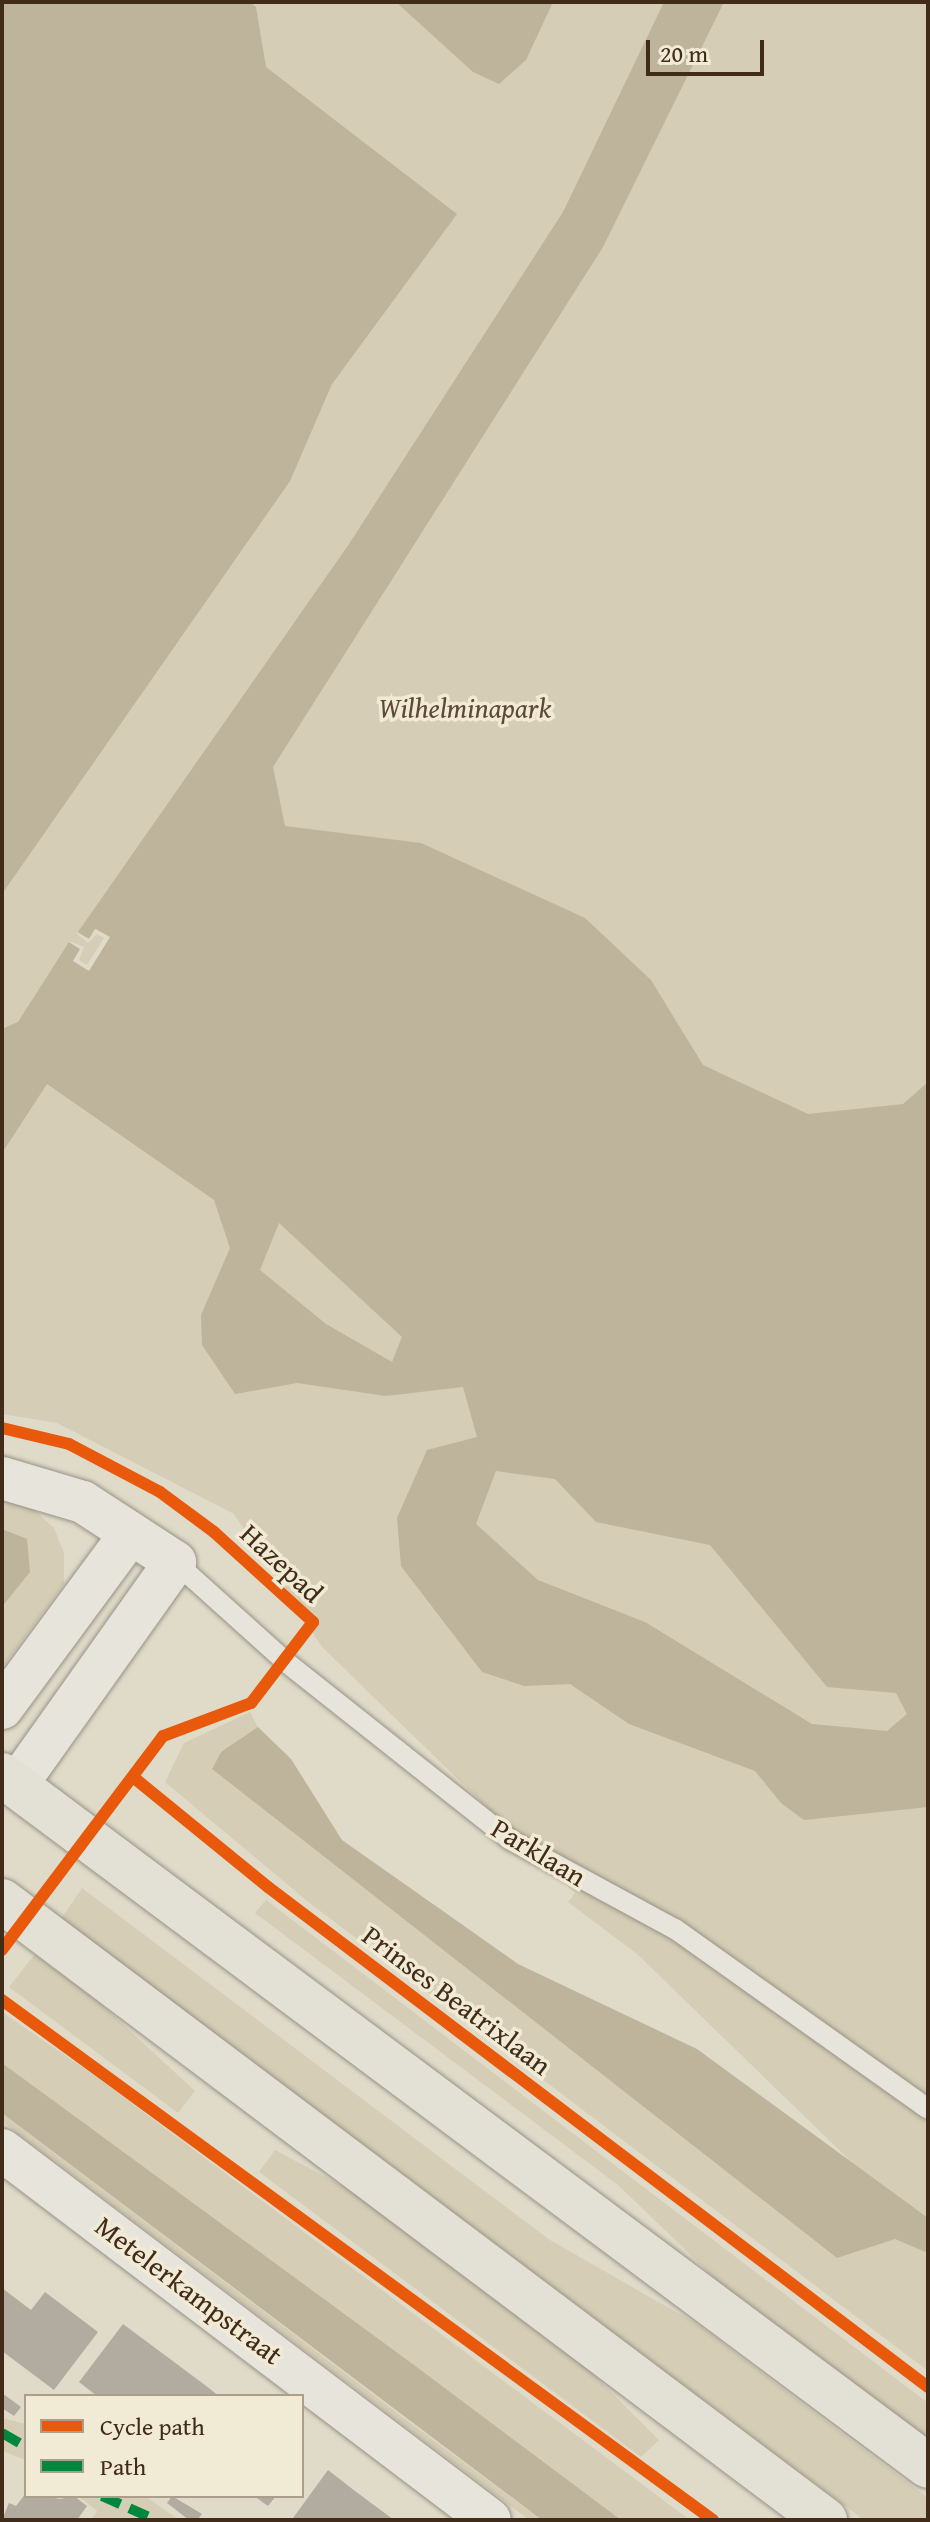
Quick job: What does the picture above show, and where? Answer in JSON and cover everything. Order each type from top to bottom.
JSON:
[{"type":"main road","points":[[9,1781],[928,2466]]},
{"type":"main road","points":[[2,1901],[825,2520]]},
{"type":"street","points":[[2,1478],[83,1502],[175,1562],[9,1781]]},
{"type":"street","points":[[2,1708],[131,1533]]},
{"type":"street","name":"Metelerkampstraat","points":[[2,2150],[490,2520]]},
{"type":"lane","name":"Parklaan","points":[[175,1562],[286,1662],[509,1839],[675,1929],[928,2109]]},
{"type":"green space","name":"Wilhelminapark","points":[[2,2],[928,2],[928,2236],[637,1954],[568,1902],[575,1893],[322,1647],[234,1514],[57,1423],[2,1414]]},
{"type":"green space","points":[[2,1498],[32,1508],[54,1528],[64,1553],[64,1584],[2,1668],[2,1607],[30,1572],[26,1539],[2,1529]]},
{"type":"green space","points":[[250,1712],[258,1727],[221,1752],[212,1769],[837,2258],[895,2238],[928,2253],[928,2371],[307,1901],[165,1782],[184,1743]]},
{"type":"green space","points":[[82,1888],[550,2240],[697,2324],[928,2498],[928,2520],[864,2520],[61,1919]]},
{"type":"green space","points":[[266,1900],[928,2403],[928,2442],[727,2290],[618,2185],[255,1913]]},
{"type":"green space","points":[[35,1954],[98,2001],[195,2091],[178,2113],[9,1987]]},
{"type":"green space","points":[[2,2012],[95,2076],[690,2520],[621,2520],[325,2303],[2,2063]]},
{"type":"green space","points":[[2,2113],[542,2520],[529,2520],[2,2121]]},
{"type":"green space","points":[[275,2150],[350,2190],[578,2359],[659,2440],[641,2457],[259,2172]]},
{"type":"green space","points":[[2,2418],[24,2424],[24,2459],[2,2451]]},
{"type":"green space","points":[[81,2498],[148,2498],[179,2520],[91,2520],[97,2511]]},
{"type":"shaded area","points":[[2,2],[250,2],[256,7],[266,67],[457,214],[332,384],[290,481],[2,894]]},
{"type":"shaded area","points":[[396,2],[553,2],[526,60],[499,84],[473,72]]},
{"type":"shaded area","points":[[664,2],[724,2],[603,247],[273,767],[285,826],[421,843],[585,918],[651,980],[703,1065],[808,1114],[903,1104],[928,1082],[928,1807],[804,1820],[781,1803],[755,1771],[629,1724],[570,1684],[524,1686],[482,1672],[401,1566],[397,1518],[427,1450],[477,1437],[463,1387],[386,1396],[297,1383],[235,1394],[202,1345],[201,1315],[230,1248],[214,1200],[47,1084],[2,1153],[2,1029],[18,1022],[69,942],[81,949],[74,961],[88,970],[109,937],[96,929],[89,939],[78,932],[349,544],[563,212]],"holes":[[[279,1223],[402,1337],[392,1362],[326,1324],[260,1270]],[[496,1471],[555,1479],[596,1522],[710,1545],[827,1687],[896,1693],[907,1714],[887,1731],[812,1724],[645,1622],[538,1580],[476,1524]]]},
{"type":"shaded area","points":[[2,1529],[27,1539],[30,1572],[2,1607]]},
{"type":"shaded area","points":[[258,1727],[291,1759],[342,1840],[518,1964],[697,2049],[928,2218],[928,2253],[895,2239],[837,2258],[212,1769],[221,1752]]},
{"type":"shaded area","points":[[2,2063],[621,2520],[542,2520],[2,2113]]},
{"type":"pier","points":[[95,929],[110,937],[89,971],[73,961],[80,949],[66,940],[84,947],[79,960],[87,965],[104,938],[97,934],[88,943],[74,931],[89,939]]},
{"type":"building","points":[[2,2288],[31,2310],[45,2292],[98,2332],[54,2390],[2,2351]]},
{"type":"building","points":[[123,2324],[216,2394],[94,2394],[79,2382]]},
{"type":"building","points":[[2,2393],[21,2407],[14,2416],[2,2408]]},
{"type":"building","points":[[328,2470],[355,2491],[394,2520],[293,2518]]},
{"type":"building","points":[[24,2496],[77,2498],[87,2506],[77,2520],[2,2520],[9,2503],[16,2506]]},
{"type":"building","points":[[171,2498],[175,2498],[202,2514],[197,2520],[189,2520],[167,2503]]},
{"type":"building","points":[[257,2498],[274,2498],[268,2506]]},
{"type":"marked path","points":[[2,2433],[24,2446]]},
{"type":"marked path","points":[[106,2498],[156,2520]]},
{"type":"cycle path","name":"Hazepad","points":[[2,1428],[69,1444],[160,1492],[214,1532],[313,1622],[251,1703],[163,1736],[2,1950]]},
{"type":"cycle path","name":"Prinses Beatrixlaan","points":[[133,1777],[268,1887],[928,2387]]},
{"type":"cycle path","points":[[2,2000],[713,2520]]}]
